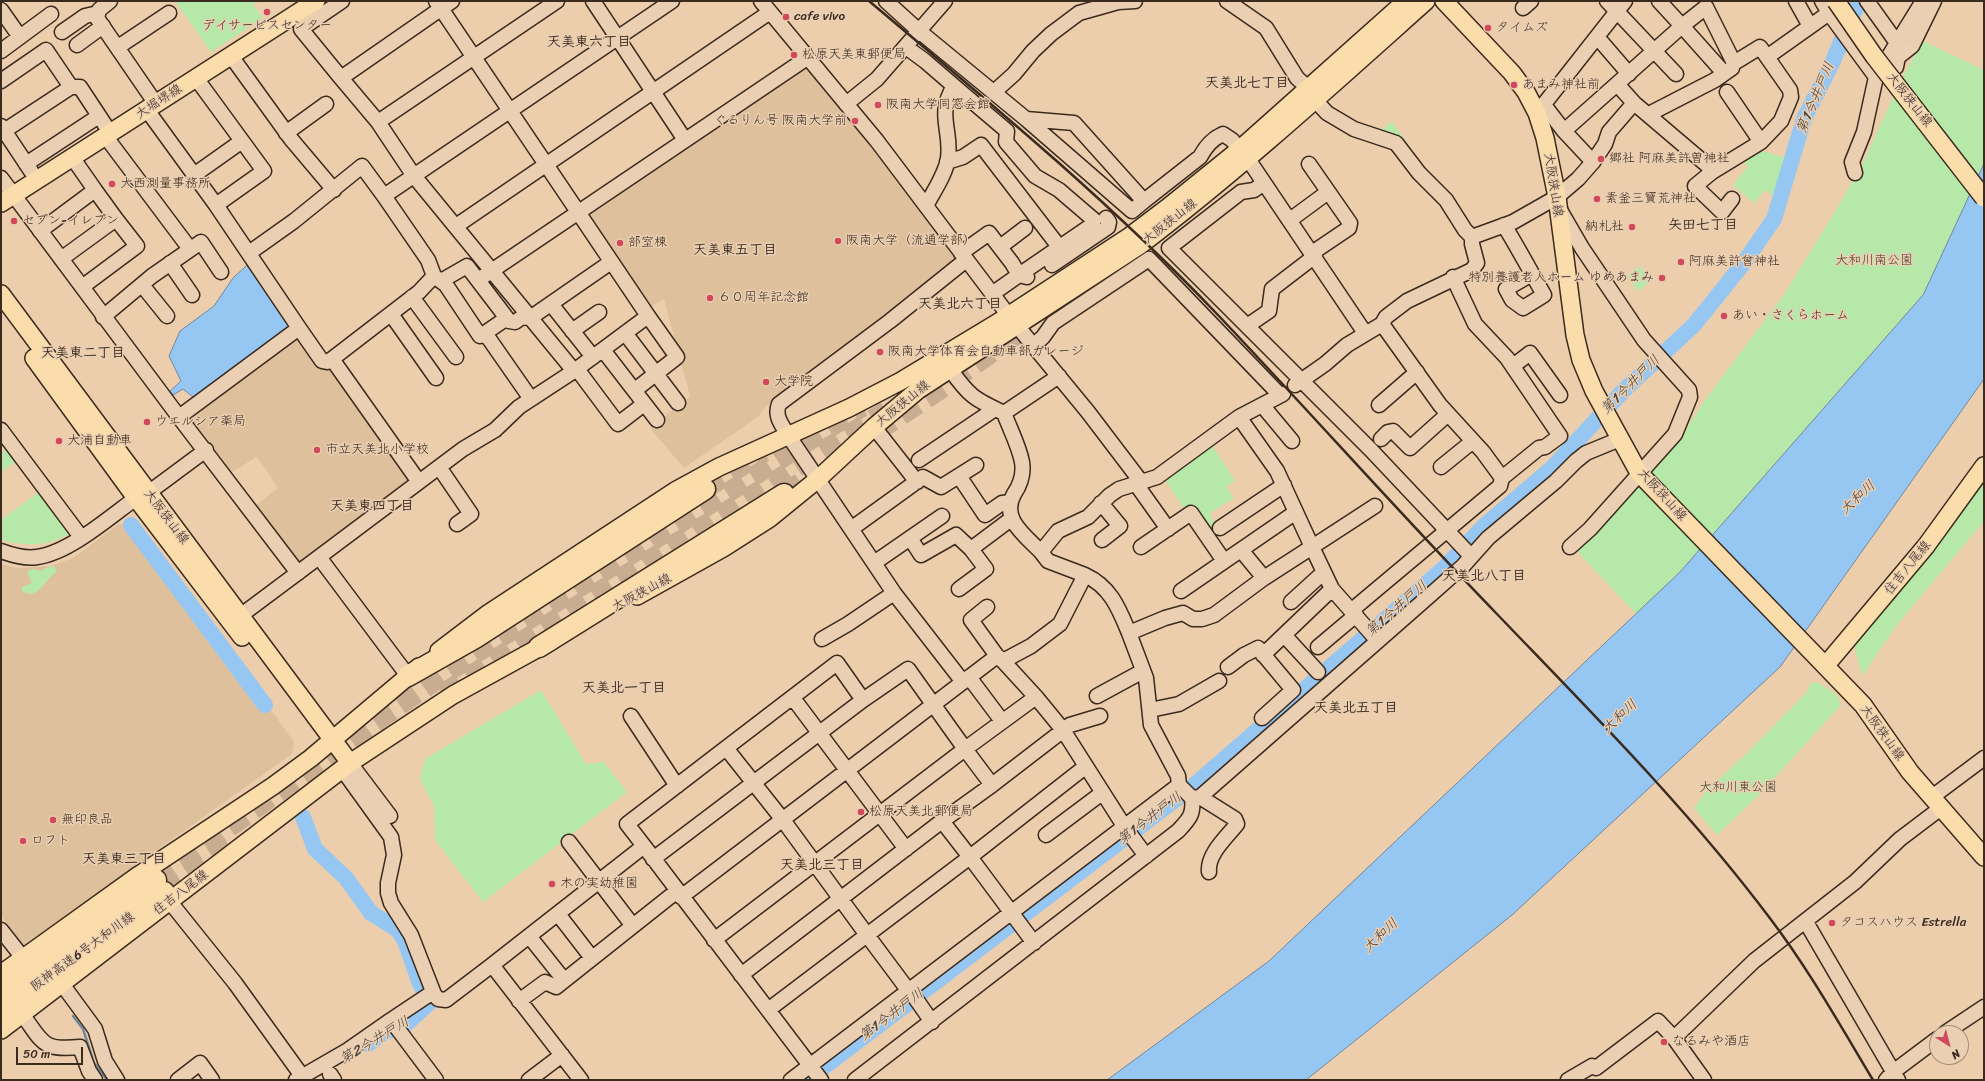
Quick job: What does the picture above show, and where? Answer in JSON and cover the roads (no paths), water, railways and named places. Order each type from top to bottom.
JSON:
[{"type":"highway","points":[[408,676],[475,638],[705,489]]},
{"type":"highway","points":[[540,646],[784,494]]},
{"type":"highway","name":"阪神高速6号大和川線","points":[[1,994],[164,891]]},
{"type":"highway","name":"阪神高速6号大和川線","points":[[1,1012],[164,891]]},
{"type":"main road","name":"大堀堺線","points":[[7,199],[72,157],[108,136],[315,1]]},
{"type":"main road","name":"大阪狭山線","points":[[1312,94],[1406,1]]},
{"type":"main road","name":"大阪狭山線","points":[[328,743],[408,676],[489,613],[675,491],[719,467],[849,408],[901,381],[1013,321],[1139,246],[1312,94],[1426,1]]},
{"type":"main road","name":"大阪狭山線","points":[[1444,1],[1512,74],[1540,109],[1557,201],[1575,335],[1581,360],[1594,391],[1620,440],[1641,475],[1863,705],[1910,772],[1983,854]]},
{"type":"main road","name":"大阪狭山線","points":[[1849,1],[1896,67],[1984,180]]},
{"type":"main road","name":"大阪狭山線","points":[[1832,7],[1874,56],[1984,198]]},
{"type":"main road","name":"大阪狭山線","points":[[1,294],[142,496],[240,616],[328,743]]},
{"type":"main road","name":"大阪狭山線","points":[[1,313],[142,496],[346,766],[453,696],[540,646],[641,594],[724,548],[770,518],[818,479],[874,427],[918,390],[950,369],[1013,321]]},
{"type":"main road","name":"住吉八尾線","points":[[1823,662],[1926,546],[1984,466]]},
{"type":"main road","points":[[1,974],[139,875],[273,786],[328,743]]},
{"type":"main road","name":"住吉八尾線","points":[[1,1030],[62,984],[164,891],[346,766]]},
{"type":"street","points":[[1,5],[6,1]]},
{"type":"street","points":[[110,1],[99,10],[101,20],[118,47],[151,107],[194,174],[322,361],[327,362],[332,359],[437,278],[467,266],[509,321]]},
{"type":"street","points":[[342,1],[301,29],[378,122],[414,176],[493,271],[528,317],[576,370],[618,424],[644,404]]},
{"type":"street","points":[[378,122],[475,58],[557,1]]},
{"type":"street","points":[[593,1],[686,140]]},
{"type":"street","points":[[384,196],[672,1]]},
{"type":"street","points":[[761,1],[877,141],[1013,321],[1088,412],[1139,484],[1168,529]]},
{"type":"street","points":[[886,1],[919,31],[1026,119],[1132,211],[1200,157],[1205,147],[1215,138],[1223,134],[1232,140],[1244,154],[1290,220],[1365,333]]},
{"type":"street","points":[[903,1],[905,17]]},
{"type":"street","points":[[846,104],[877,79],[945,1]]},
{"type":"street","points":[[994,92],[1014,74],[1033,51],[1051,34],[1079,13],[1118,2],[1135,1]]},
{"type":"street","points":[[1227,1],[1266,28],[1297,78],[1327,113],[1354,129],[1396,143],[1420,173],[1446,200],[1472,237],[1472,244],[1477,263],[1472,270],[1407,301],[1386,317],[1382,324],[1365,333],[1298,383]]},
{"type":"street","points":[[1607,1],[1622,6],[1655,50],[1676,74]]},
{"type":"street","points":[[1659,1],[1682,26],[1729,68]]},
{"type":"street","points":[[1796,1],[1810,26]]},
{"type":"street","points":[[1822,1],[1832,7],[1876,77]]},
{"type":"street","points":[[1867,1],[1897,43]]},
{"type":"street","points":[[1855,173],[1852,162],[1864,132],[1876,77],[1923,1]]},
{"type":"street","points":[[1896,67],[1898,57],[1912,46],[1937,2]]},
{"type":"street","points":[[341,78],[443,4],[475,58],[677,358],[635,390]]},
{"type":"street","points":[[1593,162],[1564,131],[1540,109],[1622,6]]},
{"type":"street","points":[[1564,131],[1682,26],[1706,7],[1729,68]]},
{"type":"street","points":[[1767,57],[1810,26],[1832,7]]},
{"type":"street","points":[[1,10],[20,37]]},
{"type":"street","points":[[456,226],[770,12]]},
{"type":"street","points":[[118,47],[169,13]]},
{"type":"street","points":[[1,51],[51,14]]},
{"type":"street","points":[[62,32],[85,16],[101,20]]},
{"type":"street","points":[[78,45],[101,20]]},
{"type":"street","points":[[1598,38],[1629,74]]},
{"type":"street","points":[[906,47],[926,61],[1007,131],[1006,142],[1035,176],[1059,190],[1094,220],[1092,225],[992,294]]},
{"type":"street","points":[[1649,114],[1715,80],[1729,68],[1760,47],[1790,90],[1791,97],[1781,121],[1761,142],[1712,172],[1695,186],[1722,212],[1732,199]]},
{"type":"street","points":[[1,81],[46,50],[71,87]]},
{"type":"street","points":[[231,56],[286,133],[334,190]]},
{"type":"street","points":[[478,280],[579,214],[807,58]]},
{"type":"street","points":[[196,78],[264,171],[216,205]]},
{"type":"street","points":[[1617,84],[1634,103],[1707,164],[1712,172]]},
{"type":"street","points":[[926,206],[948,162],[949,146],[944,113],[948,95],[954,86]]},
{"type":"street","points":[[37,180],[3,129],[71,87],[80,87],[99,116],[108,136],[190,249]]},
{"type":"street","points":[[1727,92],[1761,142]]},
{"type":"street","points":[[1472,237],[1513,222],[1557,201],[1593,162],[1605,144],[1609,132],[1634,103]]},
{"type":"street","points":[[286,133],[326,104]]},
{"type":"street","points":[[26,164],[99,116]]},
{"type":"street","points":[[1026,119],[1074,123],[1144,201]]},
{"type":"street","points":[[194,174],[242,140]]},
{"type":"street","points":[[948,162],[963,157],[981,145],[1060,248]]},
{"type":"street","points":[[72,157],[137,246],[82,287]]},
{"type":"street","points":[[1246,326],[1269,311],[1272,289],[1349,228],[1350,223],[1309,164]]},
{"type":"street","points":[[249,253],[334,190],[362,166],[428,260],[437,278],[446,285],[480,336],[504,320],[515,322],[521,318],[534,316],[611,262]]},
{"type":"street","points":[[1,178],[7,199],[40,231],[103,317],[206,450],[257,521],[298,572]]},
{"type":"street","points":[[1264,183],[1254,190],[1241,192],[1169,248],[1246,326],[1298,383],[1370,449],[1447,529],[1465,550]]},
{"type":"street","points":[[40,231],[95,190]]},
{"type":"street","points":[[1290,220],[1328,192]]},
{"type":"street","points":[[1557,201],[1582,248],[1644,340],[1689,390],[1690,397],[1675,434],[1641,475],[1570,548]]},
{"type":"street","points":[[61,259],[116,218]]},
{"type":"street","points":[[1002,721],[894,593],[788,435],[777,416],[779,404],[890,321],[989,233],[1019,275],[1032,279],[1108,227],[1109,222],[1106,218]]},
{"type":"street","points":[[1504,225],[1532,274]]},
{"type":"street","points":[[1000,248],[1025,228]]},
{"type":"street","points":[[103,317],[142,284],[201,242],[221,272]]},
{"type":"street","points":[[1564,257],[1582,248]]},
{"type":"street","points":[[1033,346],[1044,337],[1053,323],[1149,258],[1282,394],[1239,417],[1167,470],[1139,484],[1110,495],[1088,517],[1058,531],[1041,552]]},
{"type":"street","points":[[170,263],[192,295]]},
{"type":"street","points":[[1318,647],[1447,529],[1500,486],[1502,478],[1539,448],[1545,447],[1560,436],[1513,366],[1475,324],[1453,278]]},
{"type":"street","points":[[142,284],[167,316]]},
{"type":"street","points":[[412,297],[456,357]]},
{"type":"street","points":[[551,304],[572,331],[635,390],[657,420]]},
{"type":"street","points":[[572,331],[599,312]]},
{"type":"street","points":[[391,314],[436,378]]},
{"type":"street","points":[[240,616],[463,449],[495,430],[519,407],[576,370],[648,316]]},
{"type":"street","points":[[1382,324],[1440,406],[1483,452],[1502,478]]},
{"type":"street","points":[[179,417],[299,328]]},
{"type":"street","points":[[485,333],[531,399]]},
{"type":"street","points":[[625,333],[678,402]]},
{"type":"street","points":[[1513,366],[1530,353],[1560,395]]},
{"type":"street","points":[[332,359],[418,482]]},
{"type":"street","points":[[950,369],[974,399],[999,411],[1022,463],[1019,487],[1009,509],[1011,519],[1048,561],[1098,581],[1112,595],[1129,633],[1146,678],[1151,725],[1178,776],[1179,785],[1195,798],[1235,819],[1237,824],[1214,853],[1208,865],[1209,872]]},
{"type":"street","points":[[1378,405],[1417,372]]},
{"type":"street","points":[[919,460],[1058,376]]},
{"type":"street","points":[[1262,405],[1292,441]]},
{"type":"street","points":[[1381,439],[1388,432],[1393,431],[1410,448],[1448,414]]},
{"type":"street","points":[[1239,417],[1277,471],[1332,589],[1372,635]]},
{"type":"street","points":[[874,427],[917,482]]},
{"type":"street","points":[[1,430],[81,537]]},
{"type":"street","points":[[855,1080],[1178,831],[1188,821],[1193,810],[1195,798],[1372,635],[1428,597],[1465,550],[1488,538],[1556,481],[1586,453],[1620,440]]},
{"type":"street","points":[[1441,467],[1473,441]]},
{"type":"street","points":[[1,551],[15,556],[36,557],[57,552],[142,496],[206,450]]},
{"type":"street","points":[[851,529],[924,478],[942,487],[976,465]]},
{"type":"street","points":[[439,467],[471,514],[457,524]]},
{"type":"street","points":[[959,476],[985,515],[1002,503],[1011,502]]},
{"type":"street","points":[[1220,528],[1284,485]]},
{"type":"street","points":[[1102,503],[1120,526],[1102,540]]},
{"type":"street","points":[[1129,633],[1165,618],[1183,613],[1193,619],[1202,619],[1214,615],[1264,578],[1375,506]]},
{"type":"street","points":[[1181,591],[1296,512]]},
{"type":"street","points":[[1141,547],[1191,513],[1224,561]]},
{"type":"street","points":[[874,563],[942,516]]},
{"type":"street","points":[[971,549],[1011,519]]},
{"type":"street","points":[[910,538],[921,555],[956,535],[971,549],[986,569],[960,589]]},
{"type":"street","points":[[1241,550],[1264,578]]},
{"type":"street","points":[[319,557],[408,676]]},
{"type":"street","points":[[1291,602],[1324,572]]},
{"type":"street","points":[[519,1001],[545,982],[556,987],[633,926],[782,820],[966,679],[1000,658],[1031,646],[1060,624],[1085,575]]},
{"type":"street","points":[[1263,655],[1332,589]]},
{"type":"street","points":[[822,639],[848,624],[894,593]]},
{"type":"street","points":[[987,607],[971,620],[1000,658],[1036,697],[1063,730],[1124,827],[1146,856]]},
{"type":"street","points":[[1284,635],[1318,672]]},
{"type":"street","points":[[1228,667],[1244,655],[1258,648],[1293,690],[1262,718]]},
{"type":"street","points":[[821,1080],[627,824],[837,663],[863,700]]},
{"type":"street","points":[[653,859],[863,700],[908,669],[992,785]]},
{"type":"street","points":[[1096,696],[1143,671]]},
{"type":"street","points":[[1150,710],[1179,704],[1219,681]]},
{"type":"street","points":[[714,940],[880,813],[1036,697]]},
{"type":"street","points":[[793,698],[906,849]]},
{"type":"street","points":[[631,716],[677,786]]},
{"type":"street","points":[[741,974],[1063,730],[1070,725],[1100,716]]},
{"type":"street","points":[[726,748],[815,863],[932,1021]]},
{"type":"street","points":[[1674,1038],[1754,961],[1806,922],[1855,882],[1984,758]]},
{"type":"street","points":[[346,766],[391,819],[400,837],[400,857],[388,883],[388,894],[391,903],[412,935],[428,995]]},
{"type":"street","points":[[768,1010],[970,857],[1085,767]]},
{"type":"street","points":[[791,1080],[1179,785]]},
{"type":"street","points":[[1046,835],[1102,793]]},
{"type":"street","points":[[942,821],[1034,942]]},
{"type":"street","points":[[569,842],[633,926]]},
{"type":"street","points":[[428,995],[446,1000],[492,966],[644,846]]},
{"type":"street","points":[[164,891],[235,984],[299,1078],[348,1050],[428,995]]},
{"type":"street","points":[[558,914],[592,958]]},
{"type":"street","points":[[1806,922],[1892,1077],[1929,1046]]},
{"type":"street","points":[[1,930],[23,958]]},
{"type":"street","points":[[529,936],[564,980]]},
{"type":"street","points":[[492,966],[581,1080]]},
{"type":"street","points":[[62,984],[95,1029],[89,1046],[89,1071],[95,1080]]},
{"type":"street","points":[[1960,1025],[1982,1013]]},
{"type":"street","points":[[22,1014],[45,1044],[58,1049],[89,1046],[105,1061],[117,1080]]},
{"type":"street","points":[[391,1020],[434,1079]]},
{"type":"street","points":[[1568,1080],[1592,1066],[1596,1068],[1658,1021],[1674,1038],[1704,1080]]},
{"type":"street","points":[[529,1080],[562,1055]]},
{"type":"street","points":[[178,1080],[200,1063],[212,1080]]},
{"type":"water","name":"大和川","points":[[1984,164],[1984,379],[1780,667],[1512,915],[1306,1080],[1107,1080],[1269,961],[1680,572],[1923,295]]},
{"type":"water","points":[[250,263],[291,324],[287,332],[194,398],[183,389],[173,395],[170,391],[181,381],[169,356],[180,331],[214,306],[233,278]]},
{"type":"waterway","name":"第1今井戸川","points":[[807,1080],[1192,787],[1444,568],[1485,525],[1553,467],[1623,391],[1694,325],[1743,264],[1774,219],[1804,119],[1833,61],[1850,20],[1860,1]]},
{"type":"waterway","points":[[131,525],[265,705]]},
{"type":"waterway","name":"第2今井戸川","points":[[303,817],[315,849],[346,878],[371,913],[398,930],[405,941],[419,981],[429,1003],[406,1024],[383,1033],[368,1044]]},
{"type":"waterway","points":[[73,1016],[83,1029],[94,1063],[107,1080]]},
{"type":"tunnel","points":[[876,432],[938,391],[1019,333]]},
{"type":"tunnel","points":[[156,880],[384,716],[470,657],[862,407]]},
{"type":"tunnel","points":[[443,694],[559,617],[886,411]]},
{"type":"tunnel","points":[[705,489],[764,452]]},
{"type":"tunnel","points":[[784,494],[821,468]]},
{"type":"tunnel","points":[[164,892],[237,840]]},
{"type":"railway","points":[[869,1],[1047,153],[1134,231],[1176,272],[1637,761],[1705,837],[1769,917],[1810,976],[1873,1080]]},
{"type":"place","name":"デイサービスセンター","points":[[267,12]]},
{"type":"place","name":"cafe vivo","points":[[786,17]]},
{"type":"place","name":"タイムズ","points":[[1488,28]]},
{"type":"place","name":"松原天美東郵便局","points":[[794,55]]},
{"type":"place","name":"あまみ神社前","points":[[1514,85]]},
{"type":"place","name":"阪南大学同窓会館","points":[[878,105]]},
{"type":"place","name":"ぐるりん号 阪南大学前","points":[[855,121]]},
{"type":"place","name":"郷社 阿麻美許曽神社","points":[[1601,159]]},
{"type":"place","name":"大西測量事務所","points":[[112,184]]},
{"type":"place","name":"素釜三寶荒神社","points":[[1597,199]]},
{"type":"place","name":"セブン-イレブン","points":[[14,221]]},
{"type":"place","name":"納札社","points":[[1632,227]]},
{"type":"place","name":"阪南大学（流通学部）","points":[[838,241]]},
{"type":"place","name":"部室棟","points":[[620,243]]},
{"type":"place","name":"阿麻美許曾神社","points":[[1681,262]]},
{"type":"place","name":"特別養護老人ホーム ゆめあまみ","points":[[1662,278]]},
{"type":"place","name":"６０周年記念館","points":[[710,298]]},
{"type":"place","name":"あい・さくらホーム","points":[[1724,316]]},
{"type":"place","name":"阪南大学体育会自動車部ガレージ","points":[[880,352]]},
{"type":"place","name":"大学院","points":[[766,382]]},
{"type":"place","name":"ウエルシア薬局","points":[[147,422]]},
{"type":"place","name":"大浦自動車","points":[[59,441]]},
{"type":"place","name":"市立天美北小学校","points":[[317,450]]},
{"type":"place","name":"松原天美北郵便局","points":[[861,812]]},
{"type":"place","name":"無印良品","points":[[53,820]]},
{"type":"place","name":"ロフト","points":[[23,841]]},
{"type":"place","name":"木の実幼稚園","points":[[552,884]]},
{"type":"place","name":"タコスハウス Estrella","points":[[1832,923]]},
{"type":"place","name":"なるみや酒店","points":[[1664,1042]]},
{"type":"district","name":"天美東六丁目","points":[[589,42]]},
{"type":"district","name":"天美北七丁目","points":[[1247,83]]},
{"type":"district","name":"矢田七丁目","points":[[1703,225]]},
{"type":"district","name":"天美東五丁目","points":[[735,250]]},
{"type":"district","name":"天美北六丁目","points":[[960,304]]},
{"type":"district","name":"天美東二丁目","points":[[83,353]]},
{"type":"district","name":"天美東四丁目","points":[[372,506]]},
{"type":"district","name":"天美北八丁目","points":[[1484,576]]},
{"type":"district","name":"天美北一丁目","points":[[624,688]]},
{"type":"district","name":"天美北五丁目","points":[[1356,708]]},
{"type":"district","name":"天美東三丁目","points":[[124,859]]},
{"type":"district","name":"天美北三丁目","points":[[822,865]]},
{"type":"park label","name":"大和川南公園","points":[[1874,261]]},
{"type":"park label","name":"大和川東公園","points":[[1738,788]]}]
